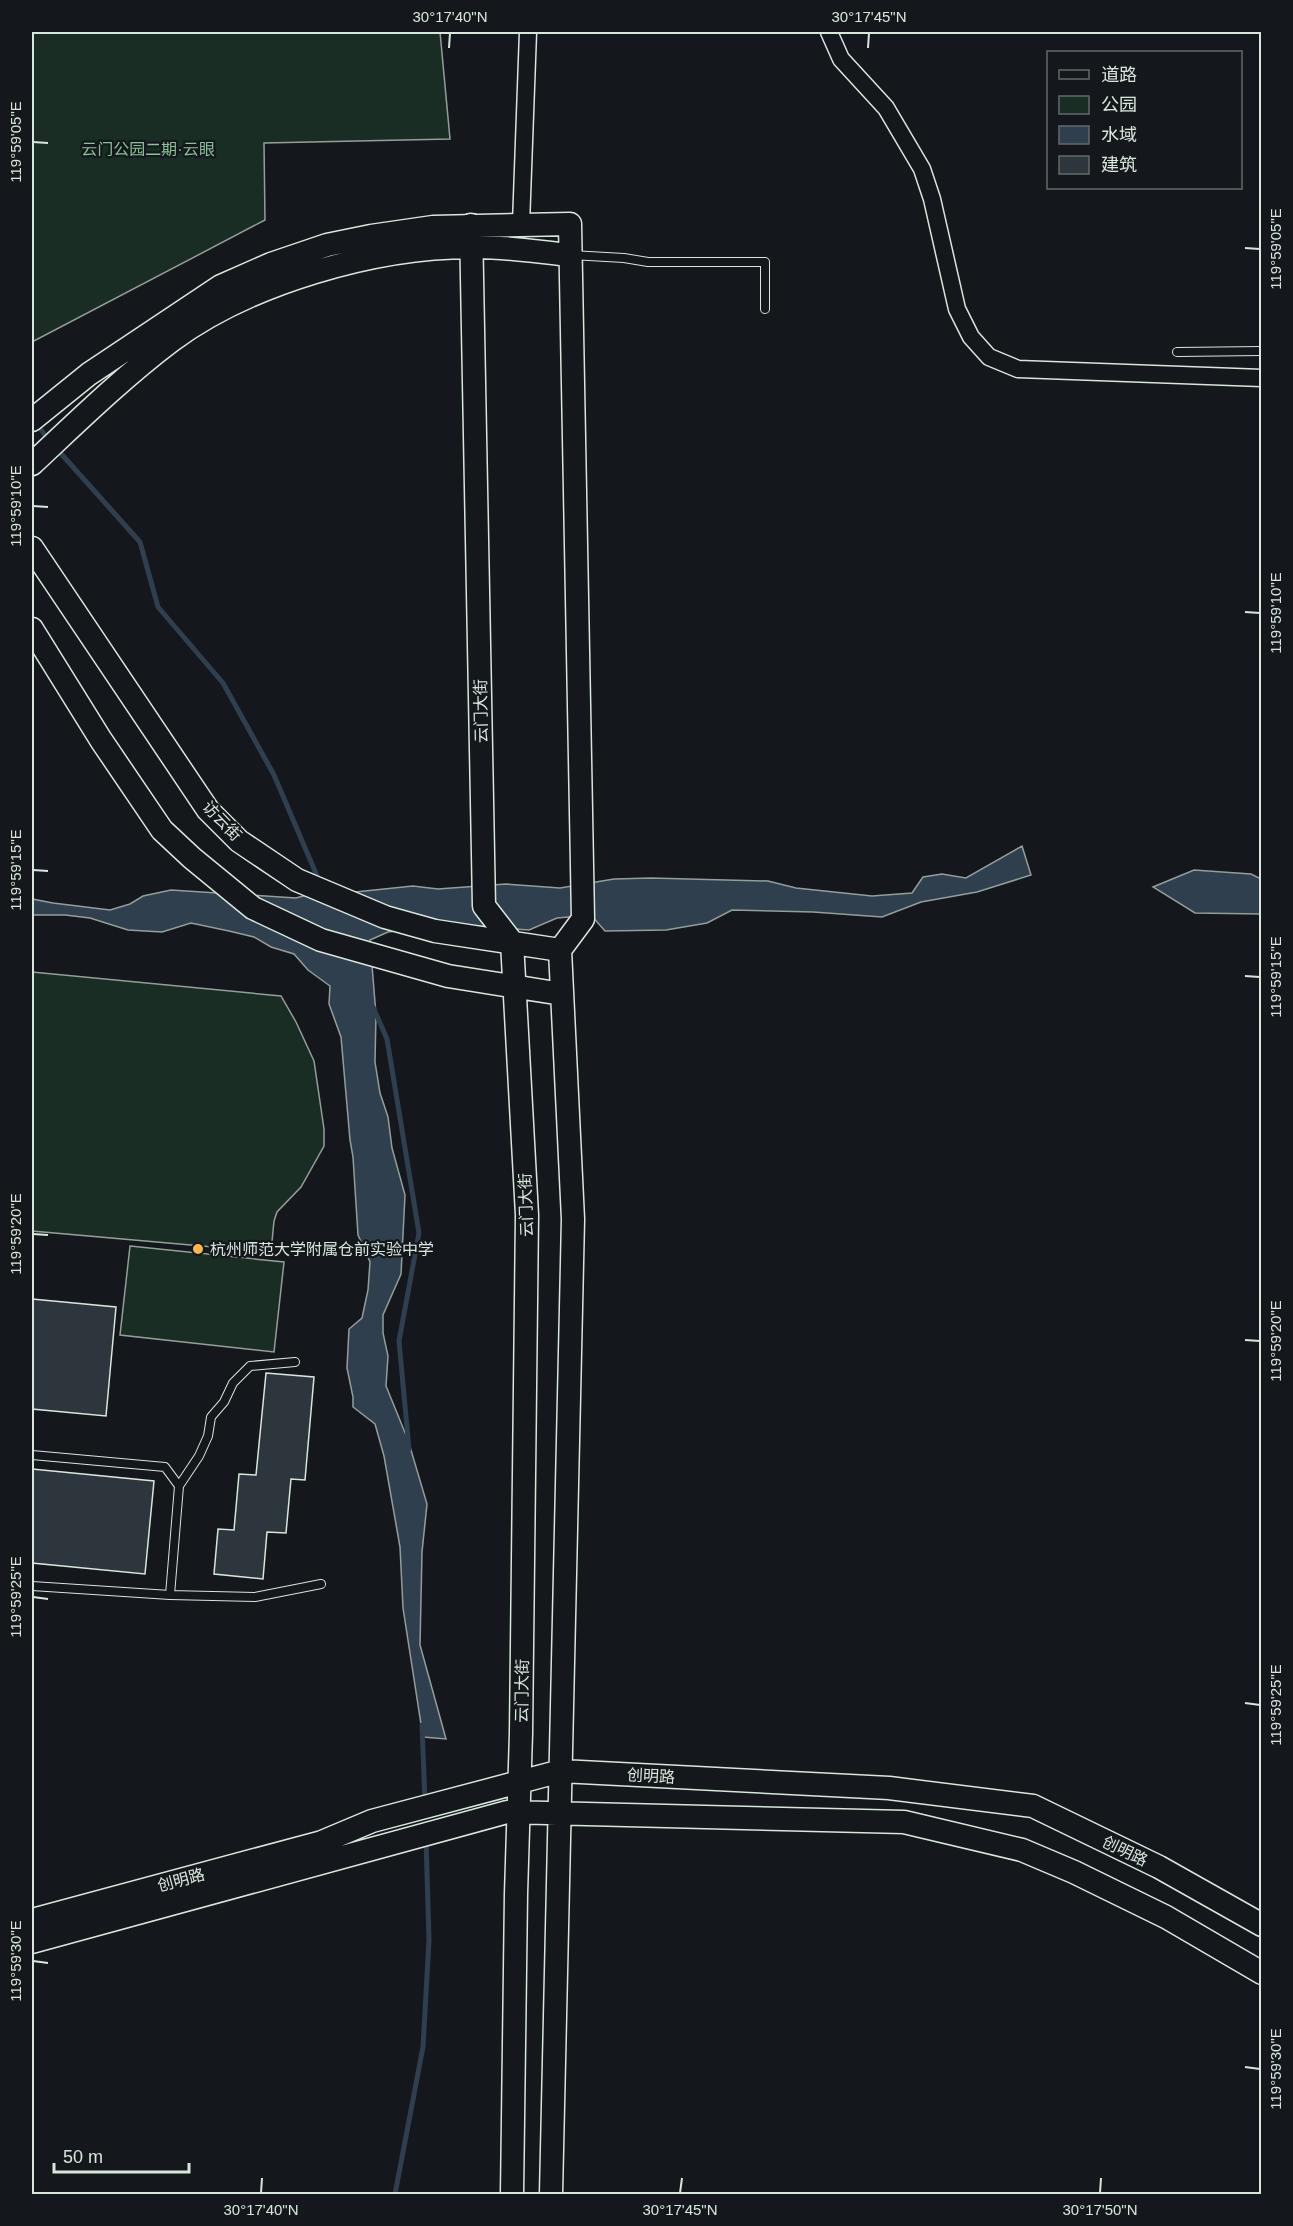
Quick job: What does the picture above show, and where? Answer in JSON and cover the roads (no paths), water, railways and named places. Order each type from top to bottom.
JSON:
[{"type":"main road","points":[[32,464],[96,404],[172,340],[230,305],[286,282],[336,266],[521,224],[570,224],[583,919],[560,950],[573,1219],[551,2194]]},
{"type":"main road","points":[[32,420],[72,387],[221,286],[271,264],[327,245],[433,227],[571,255]]},
{"type":"main road","name":"云门大街","points":[[471,236],[484,906],[512,942],[527,1215],[512,2194]]},
{"type":"main road","name":"访云街","points":[[32,548],[208,810],[239,841],[297,880],[385,917],[435,931],[560,950]]},
{"type":"main road","points":[[32,629],[101,740],[162,830],[253,908],[321,940],[438,973],[562,994]]},
{"type":"main road","name":"创明路","points":[[32,1920],[322,1842],[383,1818],[561,1771],[889,1788],[1033,1806],[1159,1867],[1262,1925]]},
{"type":"main road","name":"创明路","points":[[32,1942],[507,1812],[904,1822],[1022,1850],[1074,1872],[1166,1917],[1262,1973]]},
{"type":"street","points":[[521,224],[528,32]]},
{"type":"street","points":[[829,32],[841,59],[886,108],[922,169],[932,199],[957,309],[971,337],[989,357],[1018,369],[1262,378]]},
{"type":"lane","points":[[571,255],[624,258],[648,262],[765,262],[765,309]]},
{"type":"lane","points":[[1177,351],[1262,351]]},
{"type":"lane","points":[[170,1595],[179,1486],[199,1456],[208,1436],[211,1417],[224,1402],[233,1383],[250,1366],[295,1362]]},
{"type":"lane","points":[[32,1455],[165,1467],[179,1486]]},
{"type":"lane","points":[[32,1586],[170,1595],[255,1597],[321,1584]]},
{"type":"water","points":[[1022,846],[1031,875],[977,892],[921,902],[882,917],[732,910],[707,923],[666,930],[605,931],[591,915],[557,918],[529,930],[449,924],[388,932],[370,940],[376,1015],[375,1062],[380,1093],[388,1117],[392,1148],[405,1195],[401,1274],[383,1315],[383,1333],[388,1356],[386,1386],[408,1440],[427,1504],[422,1552],[420,1645],[446,1739],[423,1737],[403,1608],[400,1547],[384,1456],[375,1424],[353,1407],[347,1368],[349,1329],[362,1318],[368,1290],[370,1262],[358,1235],[341,1037],[329,1004],[330,986],[308,970],[294,954],[271,947],[254,937],[191,923],[162,932],[128,930],[90,918],[32,915],[32,899],[110,910],[130,904],[143,896],[171,890],[296,898],[325,890],[355,892],[413,886],[438,889],[506,884],[560,888],[614,879],[651,878],[768,881],[796,888],[872,896],[912,893],[923,877],[942,874],[966,878]]},
{"type":"water","points":[[1194,870],[1251,874],[1261,879],[1261,914],[1195,913],[1153,887]]},
{"type":"waterway","points":[[37,425],[50,441]]},
{"type":"waterway","points":[[56,448],[140,542],[158,607],[223,683],[274,775],[320,883]]},
{"type":"waterway","points":[[373,1007],[387,1039],[419,1233],[399,1341],[409,1449]]},
{"type":"waterway","points":[[422,1725],[425,1803]]},
{"type":"waterway","points":[[395,2194],[423,2047],[429,1940],[426,1839]]},
{"type":"place","name":"杭州师范大学附属仓前实验中学","points":[[198,1249]]},
{"type":"park label","name":"云门公园二期·云眼","points":[[148,149]]}]
